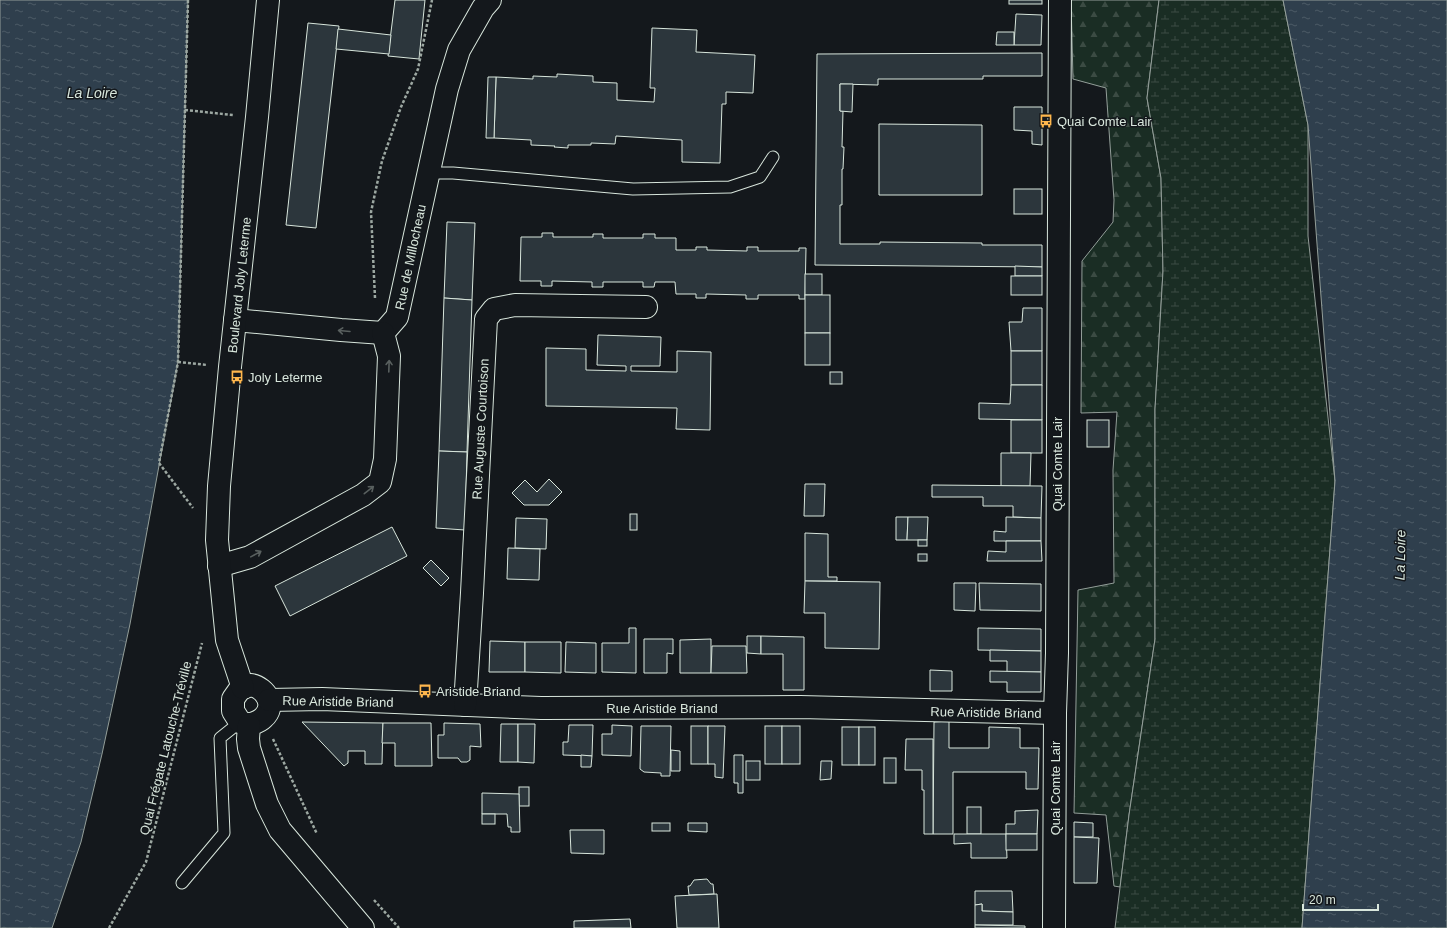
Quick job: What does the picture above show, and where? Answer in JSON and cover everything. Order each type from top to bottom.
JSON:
[{"type":"street","name":"Boulevard Joly Leterme","points":[[242,688],[227,640],[219,566],[219,486],[268,0]]},
{"type":"street","name":"Rue de Millocheau","points":[[383,333],[397,317],[447,89],[459,50],[490,0]]},
{"type":"street","name":"Quai Comte Lair","points":[[1054,928],[1054,714],[1057,653],[1060,0]]},
{"type":"street","name":"Rue Auguste Courtoison","points":[[465,704],[486,319],[494,309],[515,305],[646,307]]},
{"type":"street","points":[[219,566],[250,557],[363,496],[380,482],[385,459],[389,356],[383,333],[235,320]]},
{"type":"street","points":[[255,716],[233,711],[233,699],[236,693],[242,688],[251,686],[257,687],[266,694],[255,716],[248,739],[249,748],[267,804],[280,830],[363,928]]},
{"type":"street","name":"Rue Aristide Briand","points":[[255,716],[322,699],[541,708],[800,707],[1054,714]]},
{"type":"lane","points":[[429,173],[453,173],[633,189],[730,187],[760,177],[773,157]]},
{"type":"lane","points":[[182,883],[224,833],[220,738],[255,716]]},
{"type":"path","points":[[188,0],[178,362],[159,463],[195,510]]},
{"type":"path","points":[[375,303],[371,212],[382,161],[401,107],[418,69],[432,0]]},
{"type":"path","points":[[184,110],[257,117]]},
{"type":"path","points":[[178,362],[230,367]]},
{"type":"path","name":"Quai Frégate Latouche-Tréville","points":[[109,928],[146,862],[203,640]]},
{"type":"path","points":[[255,716],[274,740],[317,835]]},
{"type":"path","points":[[372,899],[399,928]]},
{"type":"green space","points":[[1071,0],[1159,0],[1147,98],[1161,178],[1163,271],[1155,409],[1155,639],[1120,887],[1114,886],[1106,815],[1074,813],[1078,590],[1114,583],[1113,470],[1117,412],[1081,413],[1082,261],[1113,222],[1114,200],[1106,88],[1073,79]]},
{"type":"green space","points":[[1159,0],[1283,0],[1308,125],[1308,236],[1335,481],[1302,928],[1115,928],[1129,815],[1155,639],[1155,409],[1163,271],[1161,178],[1147,98]]},
{"type":"water","name":"La Loire","points":[[0,0],[188,0],[178,362],[130,624],[102,754],[81,842],[52,928],[0,928]]},
{"type":"water","name":"La Loire","points":[[1283,0],[1447,0],[1447,928],[1302,928],[1335,481],[1308,125]]},
{"type":"building","points":[[395,0],[425,0],[419,59],[388,56]]},
{"type":"building","points":[[1009,0],[1042,0],[1042,4],[1009,4]]},
{"type":"building","points":[[1016,14],[1042,15],[1041,45],[1014,45]]},
{"type":"building","points":[[308,23],[339,26],[316,228],[286,225]]},
{"type":"building","points":[[652,28],[697,30],[696,52],[755,55],[753,93],[726,92],[726,104],[722,104],[720,163],[682,162],[682,140],[616,136],[615,144],[591,143],[591,145],[568,145],[568,148],[531,145],[531,140],[494,138],[496,77],[533,79],[533,76],[557,77],[557,74],[593,76],[593,82],[617,83],[617,100],[654,102],[655,88],[650,88]]},
{"type":"building","points":[[338,29],[391,35],[389,54],[336,49]]},
{"type":"building","points":[[997,32],[1014,32],[1014,45],[996,45]]},
{"type":"building","points":[[1042,53],[1042,76],[983,76],[983,79],[878,79],[878,85],[840,84],[840,111],[843,111],[842,147],[844,147],[842,169],[842,205],[840,205],[840,244],[880,244],[880,242],[1042,245],[1042,267],[815,265],[817,54]]},
{"type":"building","points":[[488,77],[496,77],[494,138],[486,138]]},
{"type":"building","points":[[840,84],[853,84],[852,112],[840,111]]},
{"type":"building","points":[[1014,107],[1042,107],[1042,145],[1032,144],[1032,131],[1014,130]]},
{"type":"building","points":[[879,124],[982,125],[982,195],[879,195]]},
{"type":"building","points":[[1014,189],[1042,189],[1042,214],[1014,214]]},
{"type":"building","points":[[447,222],[475,223],[472,300],[444,298]]},
{"type":"building","points":[[542,233],[553,233],[553,237],[593,237],[593,234],[603,234],[603,238],[643,238],[643,234],[655,234],[655,238],[676,238],[676,250],[696,250],[696,247],[707,247],[707,250],[747,251],[747,247],[758,247],[758,251],[799,251],[799,248],[806,248],[805,299],[799,299],[799,295],[758,295],[758,299],[746,299],[746,295],[706,294],[706,298],[696,298],[696,294],[676,294],[675,282],[655,282],[654,287],[643,287],[643,282],[603,282],[603,287],[592,287],[592,282],[552,281],[552,286],[541,286],[541,281],[520,281],[521,237],[542,237]]},
{"type":"building","points":[[1015,266],[1042,267],[1042,276],[1015,276]]},
{"type":"building","points":[[805,274],[822,274],[822,295],[805,295]]},
{"type":"building","points":[[1011,276],[1042,276],[1042,295],[1011,295]]},
{"type":"building","points":[[805,295],[830,295],[830,333],[805,333]]},
{"type":"building","points":[[444,298],[472,300],[467,452],[439,451]]},
{"type":"building","points":[[1023,308],[1042,308],[1042,351],[1011,351],[1009,322],[1022,322]]},
{"type":"building","points":[[805,333],[830,333],[830,365],[805,365]]},
{"type":"building","points":[[598,335],[661,337],[660,366],[631,366],[631,371],[677,372],[677,351],[711,352],[710,430],[676,429],[677,408],[546,406],[546,348],[586,349],[586,370],[626,371],[626,366],[597,365]]},
{"type":"building","points":[[1011,351],[1042,351],[1042,385],[1011,385]]},
{"type":"building","points":[[830,372],[842,372],[842,384],[830,384]]},
{"type":"building","points":[[1011,385],[1042,385],[1042,420],[979,419],[979,403],[1010,404]]},
{"type":"building","points":[[1011,420],[1042,420],[1042,453],[1011,453]]},
{"type":"building","points":[[1087,420],[1109,420],[1109,447],[1087,447]]},
{"type":"building","points":[[439,451],[467,452],[465,530],[436,528]]},
{"type":"building","points":[[1001,453],[1031,453],[1030,486],[1001,486]]},
{"type":"building","points":[[549,479],[562,492],[549,505],[524,505],[512,493],[525,480],[537,492]]},
{"type":"building","points":[[805,484],[825,484],[824,516],[804,516]]},
{"type":"building","points":[[932,485],[1042,486],[1041,518],[1013,517],[1013,506],[983,506],[983,497],[932,497]]},
{"type":"building","points":[[630,514],[637,514],[637,530],[630,530]]},
{"type":"building","points":[[896,517],[908,517],[907,540],[896,540]]},
{"type":"building","points":[[908,517],[928,517],[927,540],[907,540]]},
{"type":"building","points":[[1006,517],[1041,518],[1041,541],[994,541],[994,531],[1006,532]]},
{"type":"building","points":[[516,518],[547,519],[546,549],[515,548]]},
{"type":"building","points":[[392,527],[407,556],[290,616],[275,586]]},
{"type":"building","points":[[805,533],[828,534],[828,577],[837,577],[837,581],[805,581]]},
{"type":"building","points":[[918,540],[927,540],[927,546],[918,546]]},
{"type":"building","points":[[1006,541],[1041,541],[1042,561],[987,561],[988,551],[1006,552]]},
{"type":"building","points":[[508,548],[540,549],[539,580],[507,579]]},
{"type":"building","points":[[918,554],[927,554],[927,561],[918,561]]},
{"type":"building","points":[[431,560],[449,578],[441,586],[423,568]]},
{"type":"building","points":[[805,581],[880,582],[879,649],[825,648],[825,613],[804,613]]},
{"type":"building","points":[[954,583],[976,583],[975,611],[954,610]]},
{"type":"building","points":[[979,583],[1041,584],[1041,611],[980,610]]},
{"type":"building","points":[[629,628],[636,628],[636,673],[602,672],[602,643],[629,643]]},
{"type":"building","points":[[978,628],[1041,629],[1041,651],[978,650]]},
{"type":"building","points":[[747,636],[761,636],[761,654],[747,653]]},
{"type":"building","points":[[761,636],[804,637],[804,690],[783,690],[783,654],[761,654]]},
{"type":"building","points":[[644,639],[673,639],[673,654],[667,653],[667,673],[644,673]]},
{"type":"building","points":[[711,639],[711,673],[680,673],[680,640]]},
{"type":"building","points":[[490,641],[525,642],[525,672],[489,672]]},
{"type":"building","points":[[525,642],[561,642],[561,673],[525,672]]},
{"type":"building","points":[[566,642],[596,643],[596,673],[565,672]]},
{"type":"building","points":[[712,646],[746,646],[747,673],[711,673]]},
{"type":"building","points":[[990,650],[1041,651],[1041,672],[1007,672],[1007,661],[990,661]]},
{"type":"building","points":[[930,670],[952,671],[952,691],[930,691]]},
{"type":"building","points":[[990,671],[1041,672],[1041,692],[1007,692],[1007,682],[990,682]]},
{"type":"building","points":[[949,721],[949,748],[989,748],[989,727],[1020,728],[1020,748],[1039,748],[1038,789],[1026,789],[1026,772],[953,772],[953,834],[933,834],[934,722]]},
{"type":"building","points":[[302,722],[383,723],[382,764],[365,764],[365,751],[348,751],[348,763],[344,766]]},
{"type":"building","points":[[383,723],[431,723],[432,766],[395,766],[395,743],[382,743]]},
{"type":"building","points":[[444,723],[480,724],[481,747],[470,746],[470,760],[467,762],[461,762],[458,758],[438,758],[438,735],[444,735]]},
{"type":"building","points":[[501,724],[518,724],[518,762],[500,762]]},
{"type":"building","points":[[518,724],[535,724],[534,763],[518,762]]},
{"type":"building","points":[[569,725],[593,725],[592,756],[563,755],[563,742],[568,742]]},
{"type":"building","points":[[612,725],[632,726],[631,756],[602,755],[602,734],[612,734]]},
{"type":"building","points":[[641,726],[671,726],[670,776],[661,776],[661,773],[644,772],[640,769]]},
{"type":"building","points":[[691,726],[708,726],[708,764],[691,764]]},
{"type":"building","points":[[708,726],[725,726],[723,778],[715,777],[715,764],[708,764]]},
{"type":"building","points":[[765,726],[782,726],[782,764],[765,764]]},
{"type":"building","points":[[782,726],[800,726],[800,764],[782,764]]},
{"type":"building","points":[[842,727],[859,727],[859,765],[842,765]]},
{"type":"building","points":[[859,727],[875,727],[875,765],[859,765]]},
{"type":"building","points":[[906,739],[933,739],[933,834],[924,834],[924,790],[922,790],[922,770],[905,770]]},
{"type":"building","points":[[671,750],[680,751],[680,771],[671,771]]},
{"type":"building","points":[[581,755],[592,756],[591,767],[581,767]]},
{"type":"building","points":[[734,755],[743,755],[743,793],[738,793],[738,783],[734,783]]},
{"type":"building","points":[[884,758],[896,758],[896,783],[884,783]]},
{"type":"building","points":[[746,761],[760,761],[760,780],[746,780]]},
{"type":"building","points":[[821,761],[832,761],[831,779],[820,780]]},
{"type":"building","points":[[519,787],[529,787],[529,806],[519,806]]},
{"type":"building","points":[[482,793],[519,794],[520,832],[511,832],[511,827],[508,827],[507,814],[482,814]]},
{"type":"building","points":[[967,807],[981,807],[981,834],[967,834]]},
{"type":"building","points":[[1038,810],[1037,834],[1006,834],[1006,824],[1015,824],[1015,811]]},
{"type":"building","points":[[482,814],[495,814],[495,824],[482,824]]},
{"type":"building","points":[[1074,822],[1093,823],[1093,837],[1074,837]]},
{"type":"building","points":[[652,823],[670,823],[670,831],[652,831]]},
{"type":"building","points":[[688,823],[707,823],[707,832],[688,831]]},
{"type":"building","points":[[570,830],[604,830],[604,854],[571,853]]},
{"type":"building","points":[[954,834],[1006,834],[1007,858],[971,858],[971,843],[954,844]]},
{"type":"building","points":[[1006,834],[1037,834],[1037,850],[1006,850]]},
{"type":"building","points":[[1074,837],[1099,838],[1097,883],[1074,883]]},
{"type":"building","points":[[707,879],[711,884],[713,884],[714,894],[689,895],[688,886],[690,886],[694,880]]},
{"type":"building","points":[[975,891],[1012,891],[1013,912],[982,911],[982,904],[975,905]]},
{"type":"building","points":[[717,894],[719,928],[677,928],[675,896]]},
{"type":"building","points":[[982,904],[982,911],[1013,912],[1013,925],[975,925],[975,905]]},
{"type":"building","points":[[630,919],[631,928],[574,928],[574,921]]},
{"type":"building","points":[[975,925],[1025,926],[1025,928],[975,928]]},
{"type":"place","name":"Quai Comte Lair","points":[[1046,121]]},
{"type":"place","name":"Joly Leterme","points":[[237,377]]},
{"type":"place","name":"Aristide Briand","points":[[425,691]]}]
